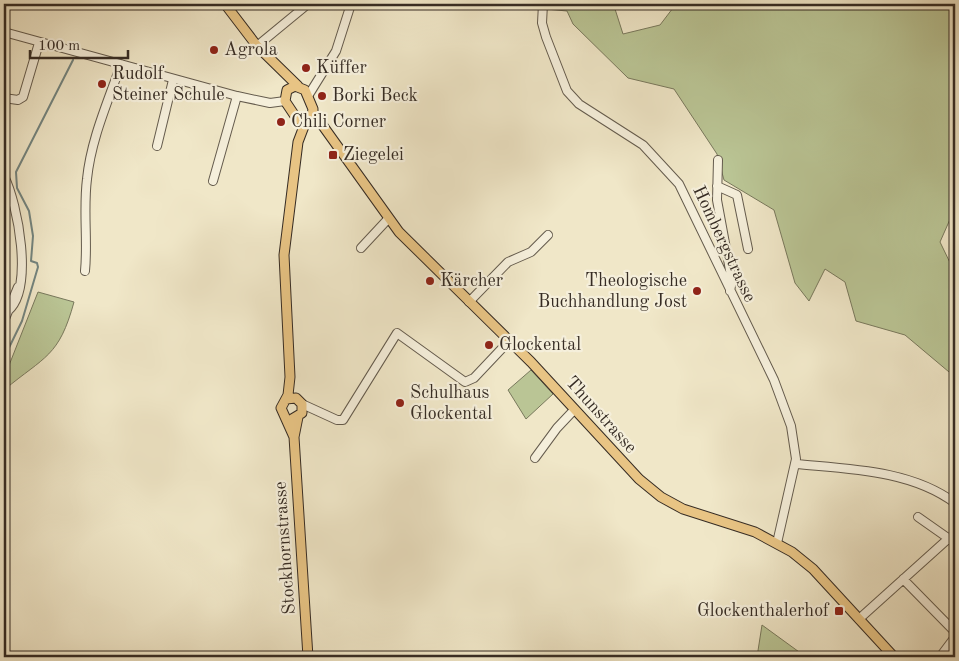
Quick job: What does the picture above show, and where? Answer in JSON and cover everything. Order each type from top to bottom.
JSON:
[{"type":"main road","name":"Thunstrasse","points":[[226,4],[257,46],[280,70],[300,86],[308,96],[313,112],[388,219],[422,256],[509,341],[635,476],[661,497],[692,513],[750,531],[778,543],[806,563],[894,657]]},
{"type":"main road","points":[[280,70],[287,90],[285,101],[296,118]]},
{"type":"main road","points":[[287,90],[300,86]]},
{"type":"main road","name":"Stockhornstrasse","points":[[298,142],[313,112]]},
{"type":"main road","name":"Thunstrasse","points":[[296,118],[307,121],[328,134]]},
{"type":"main road","name":"Stockhornstrasse","points":[[296,118],[298,142],[284,266],[290,377],[299,408],[294,437],[308,657]]},
{"type":"main road","name":"Stockhornstrasse","points":[[290,377],[286,399],[281,408],[294,437]]},
{"type":"main road","points":[[286,399],[299,408],[287,418]]},
{"type":"street","points":[[257,46],[308,4]]},
{"type":"street","points":[[308,96],[338,44],[352,4]]},
{"type":"street","name":"Hombergstrasse","points":[[543,4],[542,24],[567,91],[580,104],[643,145],[675,178],[781,397],[794,439],[796,464],[778,543]]},
{"type":"street","points":[[4,32],[173,80],[237,96],[270,103],[285,101]]},
{"type":"street","points":[[4,98],[18,100],[23,97],[39,43]]},
{"type":"street","points":[[85,272],[84,205],[89,164],[98,127],[121,64]]},
{"type":"street","points":[[300,86],[320,75]]},
{"type":"street","points":[[157,146],[173,80]]},
{"type":"street","points":[[213,181],[237,96]]},
{"type":"street","points":[[718,160],[717,200],[732,284],[730,291]]},
{"type":"street","points":[[4,176],[14,204],[20,232],[20,284],[4,321]]},
{"type":"street","points":[[717,186],[737,195],[748,249]]},
{"type":"street","points":[[361,248],[388,219]]},
{"type":"street","points":[[469,302],[508,262],[531,252],[548,235]]},
{"type":"street","points":[[299,408],[322,412],[340,421],[346,418],[397,333],[465,382],[474,378],[509,341]]},
{"type":"street","points":[[535,458],[557,428],[574,410]]},
{"type":"street","points":[[796,464],[887,475],[935,492],[955,503]]},
{"type":"street","points":[[918,517],[955,543]]},
{"type":"street","points":[[859,619],[948,538]]},
{"type":"street","points":[[903,579],[955,632]]},
{"type":"street","points":[[940,657],[955,637]]},
{"type":"green space","points":[[547,4],[616,4],[615,9],[623,34],[660,25],[676,4],[955,4],[955,208],[940,242],[955,273],[955,377],[905,335],[856,321],[845,282],[825,269],[809,301],[795,283],[774,210],[724,180],[717,154],[674,89],[628,78],[573,24],[567,11],[546,9]]},
{"type":"green space","points":[[38,292],[74,302],[68,320],[56,345],[49,354],[4,390],[4,378]]},
{"type":"green space","points":[[531,370],[553,394],[526,419],[508,390]]},
{"type":"green space","points":[[762,625],[806,657],[757,657]]},
{"type":"waterway","points":[[4,358],[22,321],[38,267],[37,263],[31,261],[33,236],[29,211],[17,188],[16,172],[73,60]]},
{"type":"place","name":"Agrola","points":[[214,50]]},
{"type":"place","name":"Küffer","points":[[306,68]]},
{"type":"place","name":"Rudolf Steiner Schule","points":[[102,84]]},
{"type":"place","name":"Borki Beck","points":[[322,96]]},
{"type":"place","name":"Chili Corner","points":[[281,122]]},
{"type":"place","name":"Ziegelei","points":[[333,155]]},
{"type":"place","name":"Kärcher","points":[[430,281]]},
{"type":"place","name":"Theologische Buchhandlung Jost","points":[[697,291]]},
{"type":"place","name":"Glockental","points":[[489,345]]},
{"type":"place","name":"Schulhaus Glockental","points":[[400,403]]},
{"type":"place","name":"Glockenthalerhof","points":[[839,611]]}]
